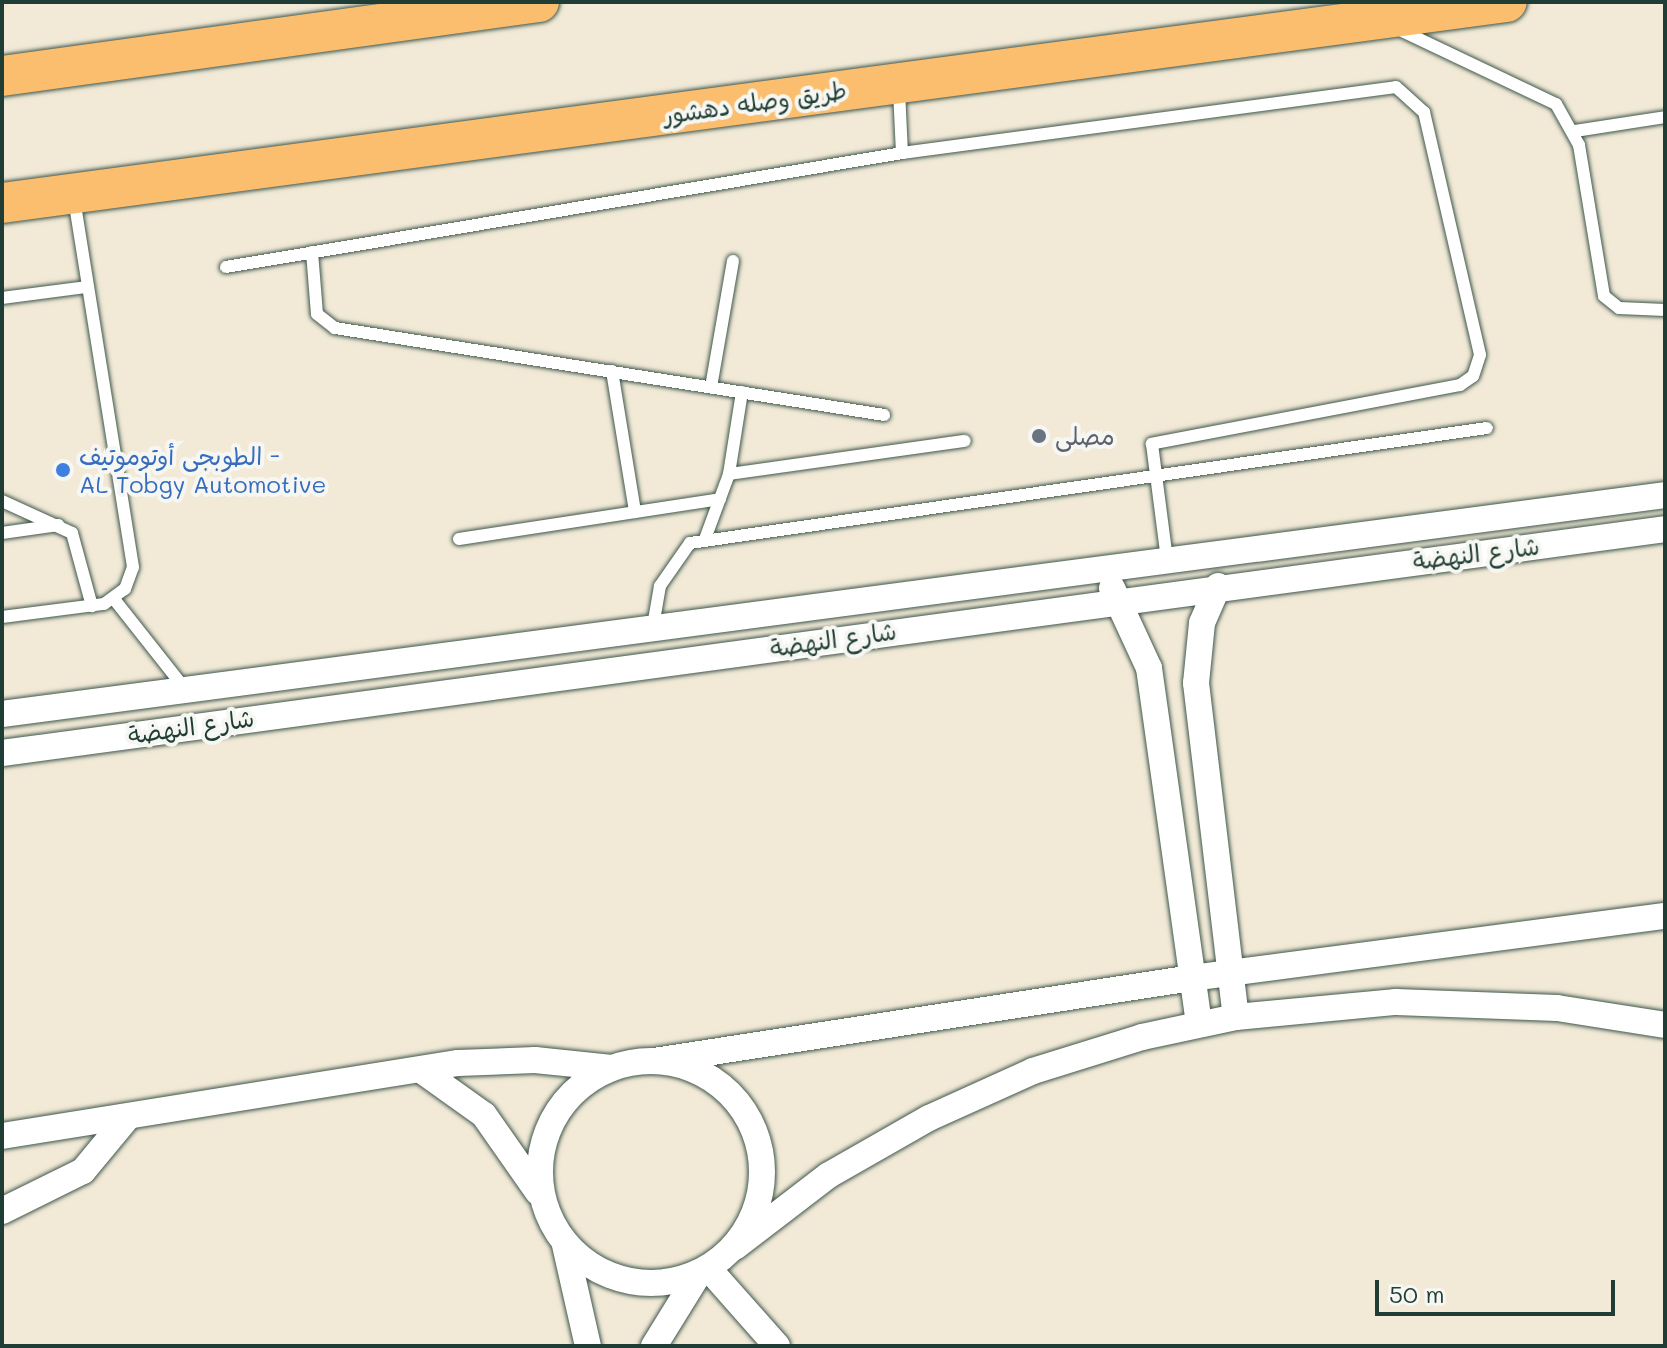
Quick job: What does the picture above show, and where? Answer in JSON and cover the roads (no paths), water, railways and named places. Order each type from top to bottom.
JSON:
[{"type":"main road","points":[[2,76],[539,2]]},
{"type":"main road","name":"طريق وصله دهشور","points":[[2,203],[1507,2]]},
{"type":"street","name":"شارع النهضة","points":[[2,714],[1665,495]]},
{"type":"street","name":"شارع النهضة","points":[[2,753],[1218,586],[1665,529]]},
{"type":"street","points":[[1109,566],[1114,601],[1149,668],[1199,1024]]},
{"type":"street","points":[[1218,586],[1202,623],[1196,683],[1236,1017]]},
{"type":"street","points":[[426,656],[430,693]]},
{"type":"street","points":[[2,1136],[497,1060],[612,1068],[1230,972],[1665,916]]},
{"type":"street","points":[[654,1346],[703,1271],[829,1175],[929,1118],[1060,1062],[1236,1017],[1477,1003],[1665,1025]]},
{"type":"street","points":[[654,1061],[714,1080],[753,1128],[761,1190],[735,1247]]},
{"type":"street","points":[[543,1201],[540,1160],[552,1122],[577,1089],[612,1068]]},
{"type":"street","points":[[421,1070],[484,1115],[543,1201],[565,1245],[588,1346]]},
{"type":"street","points":[[2,1211],[83,1171],[126,1119]]},
{"type":"street","points":[[565,1245],[627,1282],[703,1271]]},
{"type":"street","points":[[703,1271],[777,1346]]},
{"type":"lane","points":[[1376,19],[1541,94],[1575,131],[1601,289],[1619,308],[1665,310]]},
{"type":"lane","points":[[899,83],[902,153]]},
{"type":"lane","points":[[226,267],[902,153],[1396,87],[1416,101],[1431,135],[1480,355],[1473,376],[1460,385],[1160,439],[1149,451],[1167,559]]},
{"type":"lane","points":[[1575,131],[1665,117]]},
{"type":"lane","points":[[2,617],[92,606],[114,599],[133,567],[73,193]]},
{"type":"lane","points":[[312,252],[317,314],[335,328],[884,415]]},
{"type":"lane","points":[[711,387],[733,261]]},
{"type":"lane","points":[[2,298],[87,287]]},
{"type":"lane","points":[[612,371],[635,512]]},
{"type":"lane","points":[[705,539],[729,474],[742,392]]},
{"type":"lane","points":[[653,626],[670,564],[690,543],[705,539],[1487,428]]},
{"type":"lane","points":[[729,474],[965,441]]},
{"type":"lane","points":[[459,539],[720,499]]},
{"type":"lane","points":[[2,501],[59,525],[79,546],[92,606]]},
{"type":"lane","points":[[2,533],[59,525]]},
{"type":"lane","points":[[114,599],[185,689]]},
{"type":"place","name":"مصلى","points":[[1039,436]]},
{"type":"place","name":"الطوبجى أوتوموتيف - AL Tobgy Automotive","points":[[63,470]]}]
